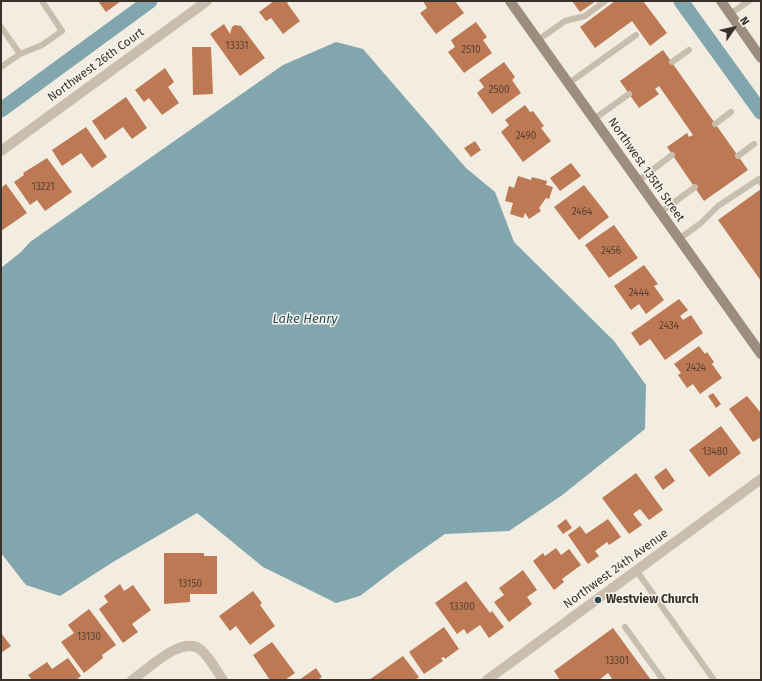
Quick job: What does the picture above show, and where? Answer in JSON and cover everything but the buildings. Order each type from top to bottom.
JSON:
[{"type":"main road","name":"Northwest 135th Street","points":[[510,1],[761,354]]},
{"type":"main road","points":[[721,1],[761,58]]},
{"type":"street","name":"Northwest 26th Court","points":[[1,151],[207,1]]},
{"type":"street","name":"Northwest 24th Avenue","points":[[487,680],[761,479]]},
{"type":"street","points":[[132,680],[182,645],[191,645],[203,652],[223,680]]},
{"type":"lane","points":[[1,67],[20,54],[42,45],[62,31],[42,1]]},
{"type":"lane","points":[[538,40],[565,21],[585,16],[606,1]]},
{"type":"lane","points":[[730,14],[749,1]]},
{"type":"lane","points":[[1,27],[20,54]]},
{"type":"lane","points":[[569,83],[636,35]]},
{"type":"lane","points":[[672,62],[688,50]]},
{"type":"lane","points":[[594,119],[629,94]]},
{"type":"lane","points":[[715,124],[731,112]]},
{"type":"lane","points":[[738,156],[754,144]]},
{"type":"lane","points":[[638,181],[672,155]]},
{"type":"lane","points":[[679,239],[701,223],[718,206],[759,179],[761,183]]},
{"type":"lane","points":[[661,212],[695,187]]},
{"type":"lane","points":[[636,570],[714,680]]},
{"type":"lane","points":[[625,627],[663,680]]},
{"type":"water","name":"Lake Henry","points":[[336,42],[363,49],[466,168],[495,192],[514,242],[614,341],[646,385],[645,429],[561,496],[509,531],[445,534],[360,596],[336,603],[263,567],[197,513],[113,562],[60,596],[26,585],[1,553],[1,268],[21,252],[30,242],[283,65]]},
{"type":"waterway","points":[[1,110],[150,1]]},
{"type":"waterway","points":[[681,1],[761,112]]},
{"type":"place","name":"Westview Church","points":[[598,600]]}]
